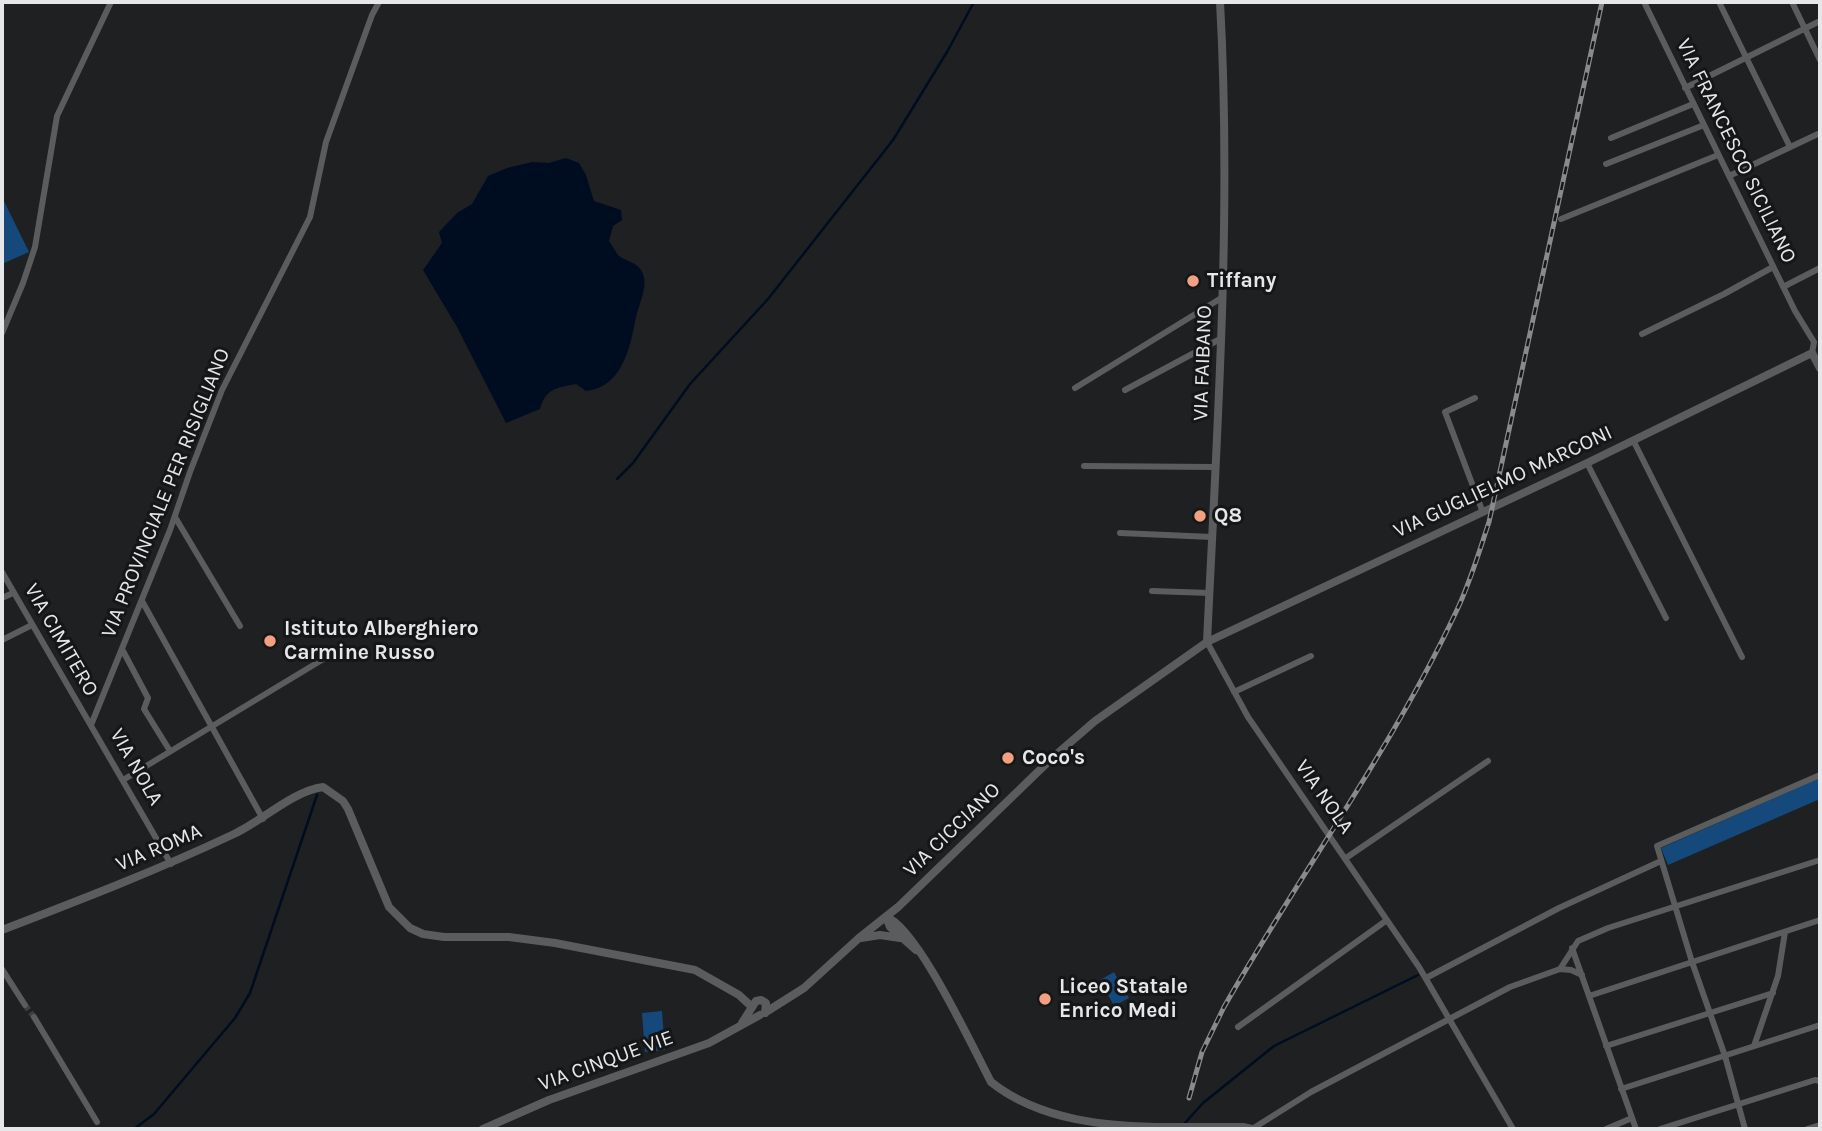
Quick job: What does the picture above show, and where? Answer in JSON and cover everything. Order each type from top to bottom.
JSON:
[{"type":"street","points":[[2,333],[35,247],[57,116],[111,2]]},
{"type":"street","name":"VIA PROVINCIALE PER RISIGLIANO","points":[[90,725],[142,601],[222,390],[310,217],[326,142],[379,2]]},
{"type":"street","name":"VIA FAIBANO","points":[[1207,642],[1223,297],[1223,58],[1220,2]]},
{"type":"street","name":"VIA FRANCESCO SICILIANO","points":[[1644,2],[1783,287],[1817,340],[1812,353]]},
{"type":"street","points":[[1719,2],[1790,147]]},
{"type":"street","points":[[1792,2],[1820,60]]},
{"type":"street","points":[[1685,88],[1820,21]]},
{"type":"street","points":[[1611,138],[1693,104]]},
{"type":"street","points":[[1605,164],[1704,125]]},
{"type":"street","points":[[1729,176],[1820,133]]},
{"type":"street","points":[[1562,219],[1718,155]]},
{"type":"street","points":[[1642,334],[1773,267]]},
{"type":"street","points":[[1783,287],[1820,268]]},
{"type":"street","points":[[1075,388],[1223,297]]},
{"type":"street","points":[[1125,390],[1222,338]]},
{"type":"street","points":[[1812,353],[1820,368]]},
{"type":"street","name":"VIA GUGLIELMO MARCONI","points":[[1207,642],[1786,368],[1812,353]]},
{"type":"street","points":[[1475,398],[1445,412],[1482,510]]},
{"type":"street","points":[[1633,440],[1742,657]]},
{"type":"street","points":[[1587,463],[1666,618]]},
{"type":"street","points":[[1084,466],[1215,467]]},
{"type":"street","points":[[175,517],[240,626]]},
{"type":"street","points":[[1120,533],[1212,537]]},
{"type":"street","name":"VIA CIMITERO","points":[[2,572],[90,725]]},
{"type":"street","points":[[1152,591],[1210,593]]},
{"type":"street","points":[[2,598],[13,593]]},
{"type":"street","points":[[142,601],[263,818]]},
{"type":"street","points":[[2,640],[32,625]]},
{"type":"street","name":"VIA NOLA","points":[[1207,642],[1272,753],[1425,976]]},
{"type":"street","name":"VIA CICCIANO","points":[[759,1007],[790,997],[818,976],[898,907],[1078,736],[1207,642]]},
{"type":"street","points":[[122,649],[148,698],[144,709],[170,751]]},
{"type":"street","points":[[124,780],[340,649]]},
{"type":"street","points":[[1234,692],[1311,656]]},
{"type":"street","name":"VIA NOLA","points":[[90,725],[171,864]]},
{"type":"street","points":[[1346,858],[1488,761]]},
{"type":"street","points":[[1745,1129],[1725,1056],[1692,962],[1657,846],[1820,775]]},
{"type":"street","name":"VIA ROMA","points":[[2,930],[171,864],[263,818],[303,793],[323,787],[343,801],[348,808],[389,907],[410,928],[423,934],[444,937],[509,937],[555,943],[695,970],[759,1007]]},
{"type":"street","points":[[1560,970],[1578,941],[1608,928],[1820,860]]},
{"type":"street","points":[[1513,1129],[1425,976],[1559,908],[1661,861]]},
{"type":"street","points":[[898,907],[904,929]]},
{"type":"street","points":[[886,916],[904,929],[923,955],[992,1082],[1023,1103],[1054,1113],[1120,1127],[1252,1129],[1311,1092],[1510,987],[1560,970],[1571,970],[1582,975]]},
{"type":"street","points":[[886,916],[890,927],[923,955]]},
{"type":"street","points":[[1238,1027],[1387,920]]},
{"type":"street","points":[[1589,996],[1820,920]]},
{"type":"street","points":[[1754,1046],[1778,976],[1786,932]]},
{"type":"street","points":[[859,938],[892,935],[903,939]]},
{"type":"street","points":[[1572,948],[1636,1129]]},
{"type":"street","points":[[2,969],[25,1005]]},
{"type":"street","points":[[1606,1046],[1773,993]]},
{"type":"street","name":"VIA CINQUE VIE","points":[[483,1129],[549,1100],[709,1043],[740,1026],[759,1007]]},
{"type":"street","points":[[34,1017],[97,1122]]},
{"type":"street","points":[[1621,1089],[1820,1025]]},
{"type":"street","points":[[1660,1129],[1815,1080],[1820,1081]]},
{"type":"street","points":[[1606,1129],[1632,1118]]},
{"type":"street","points":[[1807,1129],[1820,1125]]},
{"type":"shaded area","points":[[566,158],[579,163],[586,175],[594,201],[621,210],[622,220],[613,226],[609,241],[618,255],[641,270],[644,290],[623,364],[609,382],[586,391],[576,384],[557,388],[545,397],[540,409],[506,423],[457,327],[423,270],[442,243],[439,232],[457,213],[472,204],[488,176],[532,162],[549,163]]},
{"type":"shaded area","points":[[2,197],[29,252],[2,264]]},
{"type":"shaded area","points":[[1820,778],[1820,799],[1668,865],[1661,848]]},
{"type":"shaded area","points":[[1114,972],[1129,998],[1114,1006],[1100,980]]},
{"type":"shaded area","points":[[662,1011],[665,1050],[645,1052],[642,1013]]},
{"type":"waterway","points":[[617,479],[633,463],[690,384],[768,299],[893,140],[974,2]]},
{"type":"waterway","points":[[134,1129],[154,1114],[235,1018],[250,993],[317,795]]},
{"type":"waterway","points":[[1184,1124],[1203,1103],[1274,1046],[1418,975]]},
{"type":"tunnel","points":[[25,1005],[34,1017]]},
{"type":"railway","points":[[1189,1098],[1202,1052],[1224,1007],[1403,713],[1456,612],[1470,579],[1489,522],[1602,2]]},
{"type":"place","name":"Tiffany","points":[[1193,281]]},
{"type":"place","name":"Q8","points":[[1200,516]]},
{"type":"place","name":"Istituto Alberghiero Carmine Russo","points":[[270,641]]},
{"type":"place","name":"Coco's","points":[[1008,758]]},
{"type":"place","name":"Liceo Statale Enrico Medi","points":[[1045,999]]}]
